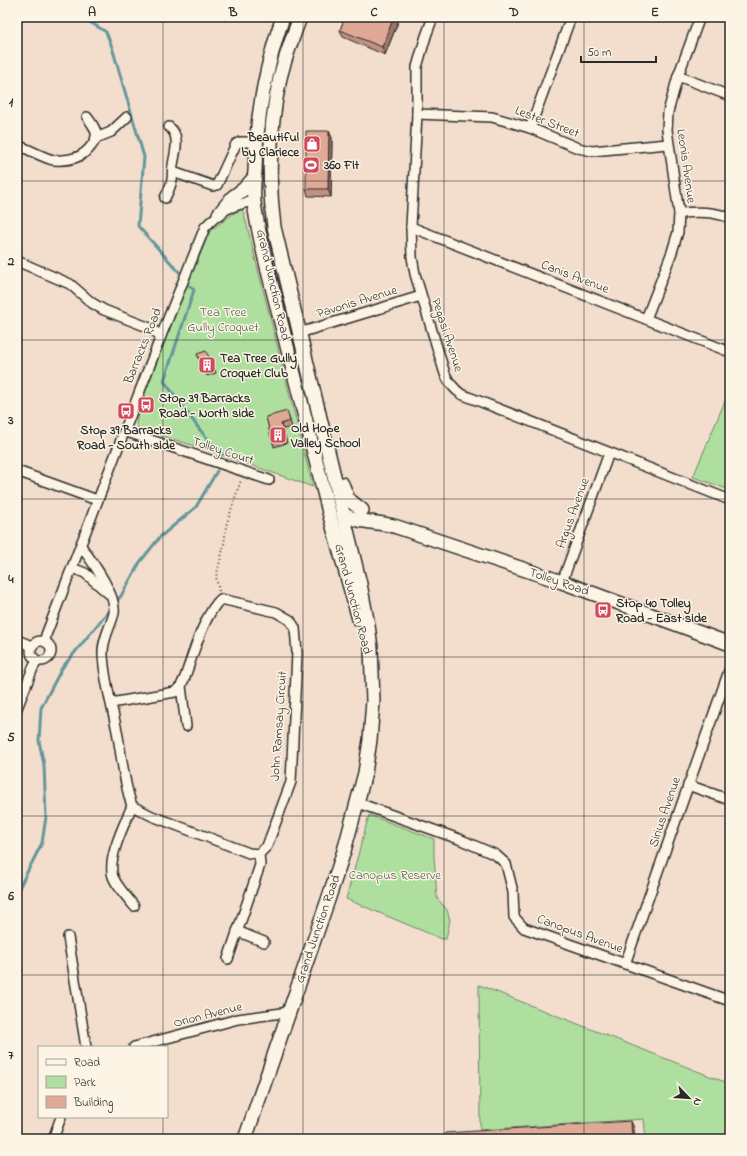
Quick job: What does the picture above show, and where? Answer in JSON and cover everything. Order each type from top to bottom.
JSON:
[{"type":"main road","name":"Grand Junction Road","points":[[283,17],[266,73],[260,99],[256,142],[254,201],[261,242],[285,338],[330,516],[371,667]]},
{"type":"main road","name":"Grand Junction Road","points":[[246,1139],[328,900],[358,803],[365,773],[370,740],[373,701],[371,648],[368,625],[274,227],[270,199],[271,143],[276,99],[280,76],[300,17]]},
{"type":"main road","points":[[219,214],[233,197],[244,189],[255,177]]},
{"type":"main road","points":[[254,201],[270,199]]},
{"type":"main road","points":[[285,338],[299,333]]},
{"type":"main road","points":[[318,412],[326,423],[346,494],[364,516],[350,544]]},
{"type":"main road","name":"Tolley Road","points":[[330,516],[343,514],[348,510],[364,516],[374,523],[386,523],[562,582],[730,644]]},
{"type":"street","name":"Pegasi Avenue","points":[[433,17],[417,67],[417,114],[411,227],[412,257],[421,296],[445,374],[454,389],[470,398],[730,500]]},
{"type":"street","points":[[530,128],[571,17]]},
{"type":"street","name":"Leonis Avenue","points":[[646,319],[672,252],[678,232],[679,213],[668,144],[668,112],[678,76],[700,17]]},
{"type":"street","points":[[678,76],[730,96]]},
{"type":"street","name":"Lester Street","points":[[417,114],[492,117],[503,119],[530,128],[578,148],[592,151],[668,144]]},
{"type":"street","points":[[17,145],[53,160],[80,157],[88,150],[96,138],[112,132],[127,116]]},
{"type":"street","points":[[88,117],[93,124],[96,138]]},
{"type":"street","points":[[165,198],[172,179],[173,164],[176,153],[176,135],[174,130],[169,127]]},
{"type":"street","points":[[173,172],[213,186],[217,185],[236,144],[240,142],[256,142]]},
{"type":"street","name":"Barracks Road","points":[[45,641],[97,500],[205,228],[219,214],[233,206],[254,201]]},
{"type":"street","points":[[679,213],[701,212],[721,214],[730,218]]},
{"type":"street","name":"Canis Avenue","points":[[411,227],[730,352]]},
{"type":"street","points":[[17,261],[70,284],[92,303],[104,310],[150,328],[161,336]]},
{"type":"street","name":"Pavonis Avenue","points":[[299,333],[421,296]]},
{"type":"street","name":"Tolley Court","points":[[124,431],[269,480]]},
{"type":"street","name":"Argus Avenue","points":[[562,582],[609,453]]},
{"type":"street","points":[[17,471],[97,500]]},
{"type":"street","points":[[81,546],[104,580],[111,597],[114,611],[103,652],[125,787],[132,806],[117,844],[111,866],[113,878],[134,906]]},
{"type":"street","points":[[72,568],[85,573],[111,597]]},
{"type":"street","points":[[111,703],[175,692],[181,686],[215,603],[221,599]]},
{"type":"street","name":"John Ramsay Circuit","points":[[221,599],[276,612],[290,620],[295,628],[297,653],[291,782],[267,846],[259,854]]},
{"type":"street","points":[[17,640],[32,646]]},
{"type":"street","points":[[37,641],[45,641],[51,647],[51,655],[45,661],[37,661],[32,656],[32,646],[37,641]]},
{"type":"street","points":[[17,708],[37,661]]},
{"type":"street","name":"Sirius Avenue","points":[[625,964],[730,668]]},
{"type":"street","points":[[181,686],[186,726]]},
{"type":"street","points":[[688,785],[730,800]]},
{"type":"street","name":"Canopus Avenue","points":[[358,803],[459,839],[496,855],[506,864],[513,892],[514,917],[524,928],[730,1000]]},
{"type":"street","points":[[132,806],[152,816],[249,853],[259,854],[260,865],[228,959]]},
{"type":"street","points":[[237,931],[264,942]]},
{"type":"street","points":[[68,937],[86,1046]]},
{"type":"street","name":"Orion Avenue","points":[[138,1046],[238,1019],[289,1012]]},
{"type":"street","points":[[53,1139],[61,1118]]},
{"type":"path","points":[[221,599],[216,577],[224,544],[226,526],[244,471]]},
{"type":"green space","name":"Tea Tree Gully Croquet","points":[[242,209],[313,487],[214,452],[153,433],[144,433],[140,431],[136,424],[138,411],[172,322],[210,231],[234,213]]},
{"type":"green space","points":[[730,389],[730,490],[693,477]]},
{"type":"green space","name":"Canopus Reserve","points":[[369,815],[434,839],[437,898],[447,910],[450,920],[446,939],[442,939],[346,899]]},
{"type":"green space","points":[[479,985],[730,1084],[730,1139],[646,1139],[644,1119],[480,1130]]},
{"type":"building","points":[[345,17],[394,17],[382,47],[340,30]]},
{"type":"building","points":[[306,131],[329,131],[328,189],[306,189]]},
{"type":"building","name":"Tea Tree Gully Croquet Club","points":[[206,351],[215,370],[205,372],[197,354]]},
{"type":"building","points":[[287,411],[290,421],[281,424],[285,438],[272,441],[266,417]]},
{"type":"building","points":[[631,1121],[632,1139],[445,1139],[445,1133]]},
{"type":"waterway","points":[[82,17],[106,32],[112,47],[144,157],[138,226],[179,272]]},
{"type":"waterway","points":[[190,286],[194,290],[164,381],[200,430],[222,455]]},
{"type":"waterway","points":[[115,603],[121,596],[140,562],[160,537],[196,507],[217,471]]},
{"type":"waterway","points":[[17,892],[42,843],[46,817],[44,765],[39,741],[41,708],[62,668],[112,607]]},
{"type":"place","name":"Beautiful by Clariece","points":[[312,144]]},
{"type":"place","name":"360 Fit","points":[[311,165]]},
{"type":"place","name":"Tea Tree Gully Croquet Club","points":[[207,365]]},
{"type":"place","name":"Stop 39 Barracks Road - North side","points":[[146,405]]},
{"type":"place","name":"Stop 39 Barracks Road - South side","points":[[126,411]]},
{"type":"place","name":"Old Hope Valley School","points":[[278,435]]},
{"type":"place","name":"Stop 40 Tolley Road - East side","points":[[603,610]]}]
